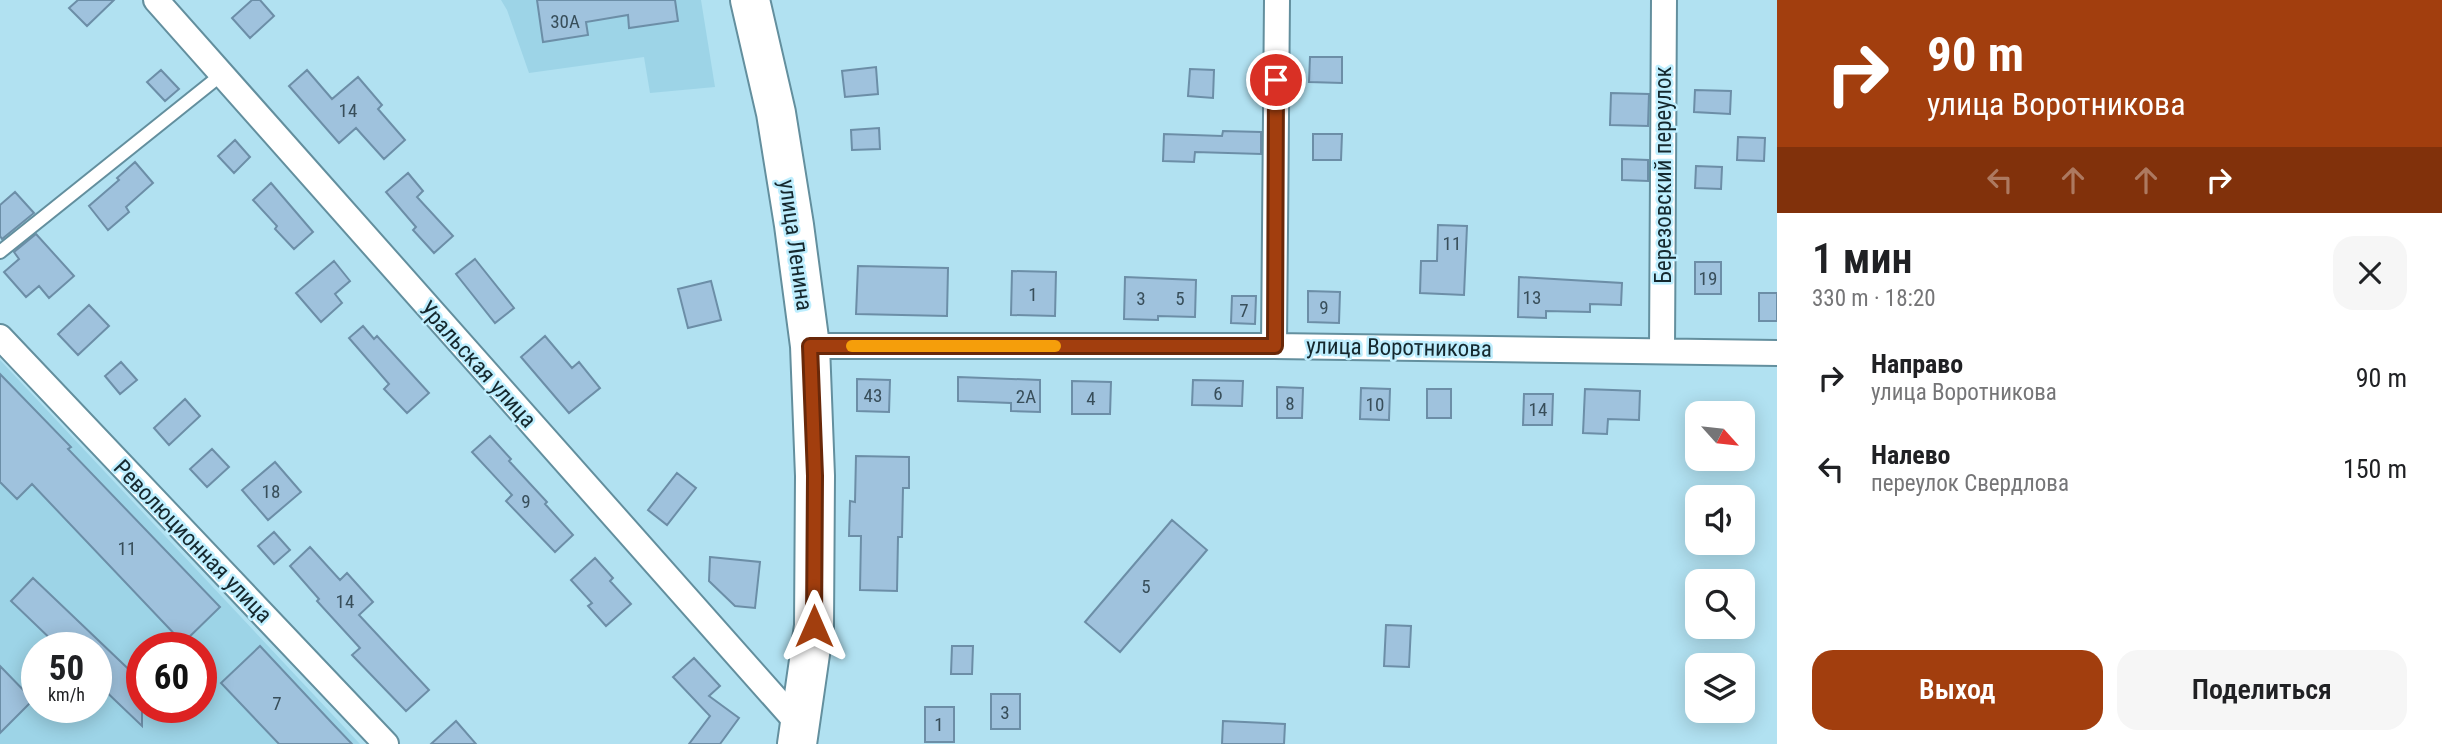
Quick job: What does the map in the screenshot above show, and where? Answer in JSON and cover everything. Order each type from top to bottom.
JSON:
[{"type":"main road","name":"улица Ленина","points":[[750,0],[776,113],[810,346],[815,476],[814,626],[799,735]]},
{"type":"street","name":"Уральская улица","points":[[156,0],[799,735]]},
{"type":"street","points":[[1275,346],[1277,0]]},
{"type":"street","name":"Березовский переулок","points":[[1662,350],[1664,0]]},
{"type":"street","name":"Революционная улица","points":[[0,337],[386,744]]},
{"type":"street","name":"улица Воротникова","points":[[810,346],[1275,346],[1777,353]]},
{"type":"lane","points":[[0,252],[221,75]]},
{"type":"shaded area","points":[[501,0],[701,0],[715,87],[650,93],[644,57],[529,73]]},
{"type":"shaded area","points":[[0,360],[360,744],[0,744]]},
{"type":"building","points":[[78,0],[114,0],[87,26],[69,8]]},
{"type":"building","points":[[252,0],[260,0],[274,16],[250,38],[232,18]]},
{"type":"building","points":[[537,0],[675,0],[678,21],[629,28],[628,15],[586,22],[588,35],[543,42]]},
{"type":"building","points":[[1310,57],[1342,57],[1342,83],[1309,82]]},
{"type":"building","points":[[876,67],[878,94],[845,97],[842,71]]},
{"type":"building","points":[[1190,69],[1214,70],[1213,98],[1188,96]]},
{"type":"building","points":[[161,70],[179,89],[165,101],[147,82]]},
{"type":"building","points":[[307,70],[332,99],[358,77],[382,105],[378,109],[405,140],[384,159],[356,128],[339,143],[289,86]]},
{"type":"building","points":[[1695,90],[1731,91],[1730,114],[1694,112]]},
{"type":"building","points":[[1611,93],[1649,94],[1648,126],[1610,125]]},
{"type":"building","points":[[879,128],[880,149],[852,150],[851,130]]},
{"type":"building","points":[[1223,131],[1261,132],[1261,154],[1195,152],[1194,162],[1163,161],[1164,134],[1222,136]]},
{"type":"building","points":[[1313,134],[1342,134],[1341,160],[1313,160]]},
{"type":"building","points":[[1738,137],[1765,138],[1764,161],[1737,160]]},
{"type":"building","points":[[235,140],[250,157],[234,173],[218,156]]},
{"type":"building","points":[[1622,159],[1648,160],[1648,181],[1622,180]]},
{"type":"building","points":[[135,162],[153,183],[126,207],[129,212],[108,230],[89,206]]},
{"type":"building","points":[[1696,166],[1722,167],[1721,189],[1695,188]]},
{"type":"building","points":[[408,173],[423,191],[417,197],[453,236],[434,253],[413,230],[416,227],[386,192]]},
{"type":"building","points":[[271,183],[313,232],[294,249],[253,200]]},
{"type":"building","points":[[15,192],[34,213],[2,239],[0,205]]},
{"type":"building","points":[[1438,225],[1467,226],[1464,295],[1420,293],[1421,261],[1437,261]]},
{"type":"building","points":[[36,234],[74,276],[49,298],[39,286],[26,297],[4,272],[19,259],[14,252]]},
{"type":"building","points":[[475,259],[514,308],[495,323],[456,274]]},
{"type":"building","points":[[334,261],[350,281],[335,294],[342,303],[321,322],[296,293]]},
{"type":"building","points":[[1695,262],[1721,262],[1721,294],[1695,294]]},
{"type":"building","points":[[858,266],[948,268],[947,316],[856,314]]},
{"type":"building","points":[[1012,271],[1056,272],[1055,316],[1011,315]]},
{"type":"building","points":[[1125,277],[1196,280],[1195,317],[1124,319]]},
{"type":"building","points":[[1519,277],[1622,283],[1621,305],[1590,304],[1590,312],[1546,311],[1546,318],[1518,317]]},
{"type":"building","points":[[711,281],[721,320],[688,328],[678,289]]},
{"type":"building","points":[[1308,291],[1340,292],[1339,323],[1308,322]]},
{"type":"building","points":[[1759,293],[1777,293],[1777,321],[1759,321]]},
{"type":"building","points":[[1232,296],[1256,296],[1255,324],[1231,323]]},
{"type":"building","points":[[89,305],[109,326],[78,355],[58,334]]},
{"type":"building","points":[[363,326],[374,339],[377,336],[429,393],[407,413],[384,389],[389,384],[349,338]]},
{"type":"building","points":[[545,336],[572,368],[579,362],[600,388],[569,413],[521,357]]},
{"type":"building","points":[[121,362],[137,380],[120,394],[105,376]]},
{"type":"building","points":[[0,374],[220,607],[194,632],[173,632],[32,484],[17,499],[0,482]]},
{"type":"building","points":[[958,377],[1040,380],[1040,412],[1011,411],[1011,403],[958,401]]},
{"type":"building","points":[[857,379],[890,380],[889,412],[857,411]]},
{"type":"building","points":[[1193,380],[1243,381],[1242,406],[1192,405]]},
{"type":"building","points":[[1072,381],[1111,382],[1110,414],[1072,414]]},
{"type":"building","points":[[1277,387],[1303,388],[1302,418],[1277,418]]},
{"type":"building","points":[[1361,388],[1390,389],[1389,420],[1360,419]]},
{"type":"building","points":[[1427,389],[1451,389],[1451,418],[1427,418]]},
{"type":"building","points":[[1585,389],[1640,391],[1639,420],[1608,419],[1607,434],[1583,433]]},
{"type":"building","points":[[1524,394],[1553,394],[1552,425],[1523,425]]},
{"type":"building","points":[[185,399],[200,416],[169,445],[154,428]]},
{"type":"building","points":[[490,436],[573,535],[555,552],[506,501],[512,495],[472,452]]},
{"type":"building","points":[[212,449],[229,467],[207,487],[190,469]]},
{"type":"building","points":[[856,456],[909,457],[909,488],[903,488],[902,537],[898,537],[897,591],[860,590],[861,536],[849,536],[850,501],[855,502]]},
{"type":"building","points":[[275,462],[301,492],[268,520],[242,490]]},
{"type":"building","points":[[677,473],[696,488],[667,525],[648,510]]},
{"type":"building","points":[[1172,520],[1207,550],[1120,652],[1085,622]]},
{"type":"building","points":[[274,532],[290,550],[274,564],[258,546]]},
{"type":"building","points":[[310,547],[340,580],[347,573],[373,602],[359,615],[429,690],[406,711],[352,655],[360,648],[317,601],[319,599],[290,566]]},
{"type":"building","points":[[710,557],[760,562],[755,608],[735,606],[709,581]]},
{"type":"building","points":[[595,558],[613,578],[610,581],[631,604],[606,626],[588,606],[592,603],[571,580]]},
{"type":"building","points":[[33,578],[90,632],[43,632],[11,601]]},
{"type":"building","points":[[1386,625],[1411,626],[1409,667],[1384,666]]},
{"type":"building","points":[[260,646],[352,744],[279,744],[221,683]]},
{"type":"building","points":[[952,646],[973,646],[972,674],[951,674]]},
{"type":"building","points":[[112,653],[126,667],[126,711],[112,697]]},
{"type":"building","points":[[694,658],[720,686],[709,696],[739,718],[720,744],[689,744],[710,716],[673,677]]},
{"type":"building","points":[[0,666],[21,688],[21,712],[0,733]]},
{"type":"building","points":[[991,694],[1020,694],[1020,729],[991,729]]},
{"type":"building","points":[[925,707],[954,707],[954,742],[925,742]]},
{"type":"building","points":[[456,721],[476,744],[431,744]]},
{"type":"building","points":[[1223,721],[1285,724],[1284,744],[1222,744]]},
{"type":"slow traffic","points":[[852,346],[1055,346]]},
{"type":"route","points":[[814,626],[815,476],[810,346],[1275,346],[1276,80]]}]
